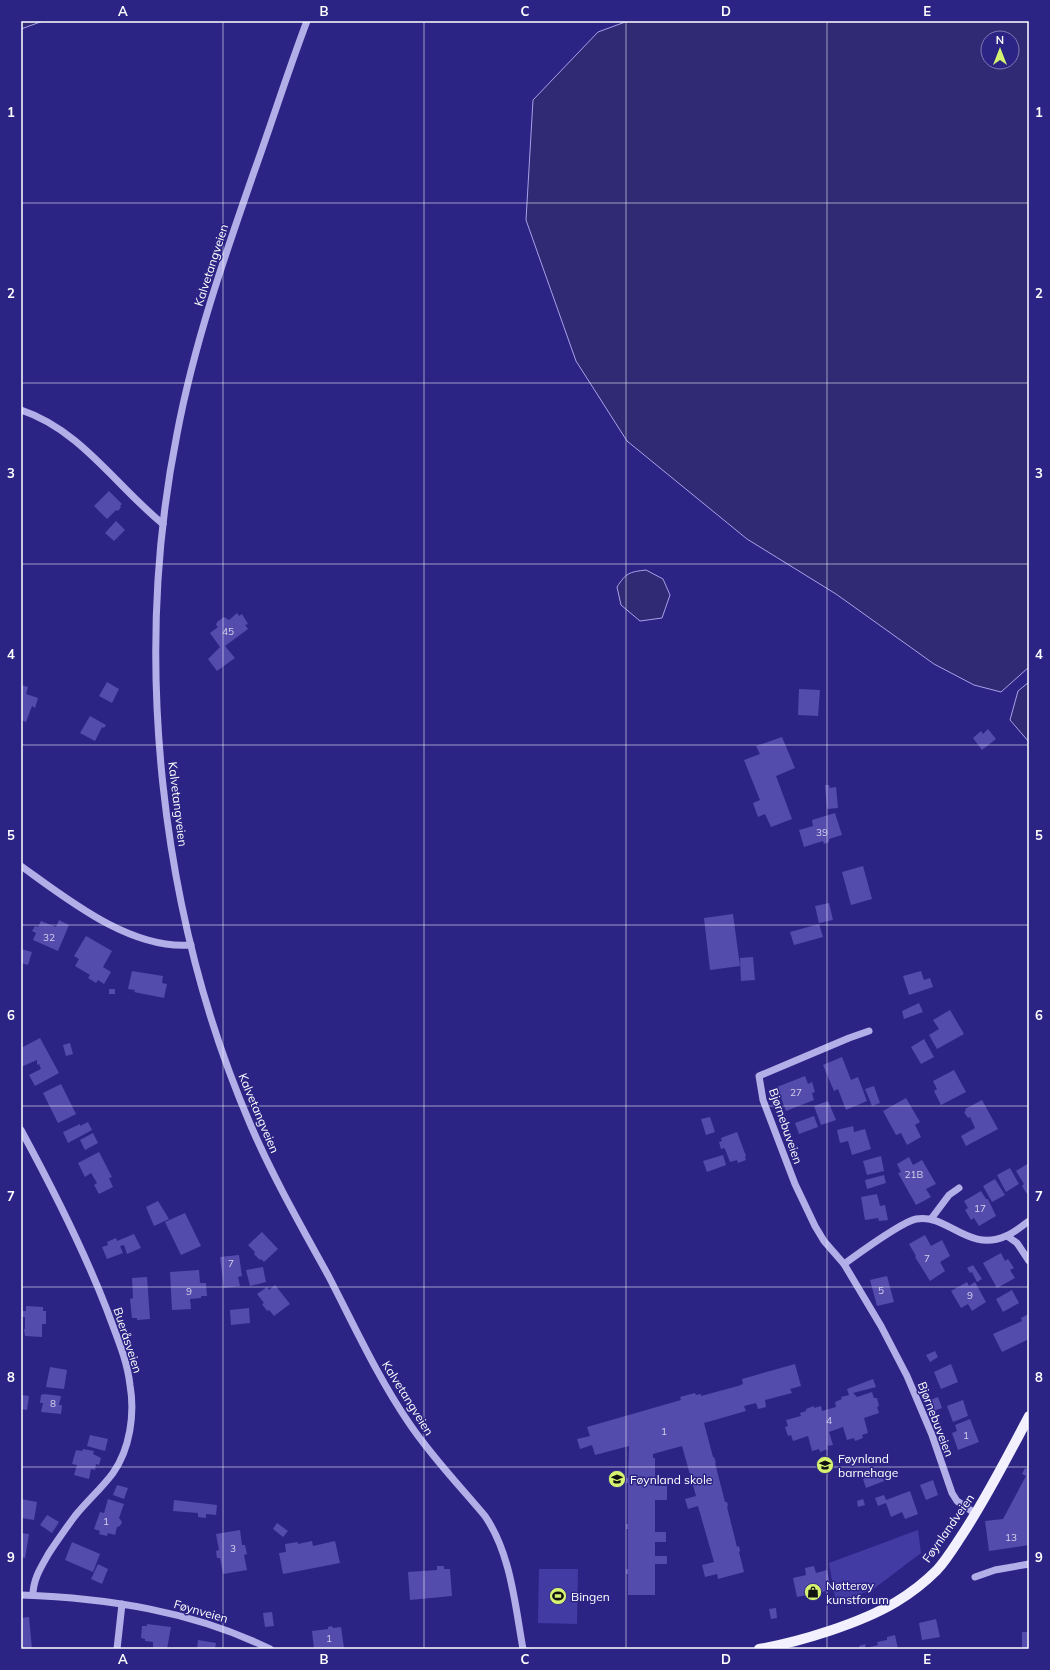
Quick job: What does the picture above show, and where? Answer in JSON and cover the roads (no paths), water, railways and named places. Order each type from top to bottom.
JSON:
[{"type":"main road","name":"Føynlandveien","points":[[759,1649],[787,1646],[849,1623],[897,1602],[915,1589],[937,1569],[947,1557],[976,1514],[1029,1416]]},
{"type":"street","name":"Kalvetangveien","points":[[307,21],[206,316],[177,434],[163,524],[156,627],[158,717],[161,765],[175,870],[191,945],[205,997],[226,1061],[248,1119],[309,1244],[391,1396],[430,1453],[492,1525],[499,1541],[509,1575],[523,1649]]},
{"type":"street","points":[[21,410],[34,414],[51,423],[79,444],[147,511],[163,524]]},
{"type":"street","points":[[21,866],[86,911],[137,938],[152,942],[191,945]]},
{"type":"street","name":"Bjørnebuveien","points":[[869,1031],[759,1076],[763,1100],[795,1184],[815,1226],[824,1241],[844,1264],[881,1326],[907,1376],[932,1435],[952,1493],[957,1501],[976,1514]]},
{"type":"street","name":"Bueråsveien","points":[[21,1130],[49,1181],[88,1263],[126,1361],[132,1397],[127,1444],[121,1460],[113,1473],[74,1517],[40,1569],[35,1580],[34,1595]]},
{"type":"street","points":[[931,1219],[949,1195],[959,1188]]},
{"type":"street","points":[[844,1264],[901,1226],[916,1219],[935,1220],[970,1238],[993,1240],[1007,1236],[1029,1221]]},
{"type":"street","points":[[1007,1236],[1017,1244],[1029,1261]]},
{"type":"street","points":[[975,1577],[995,1570],[1029,1564]]},
{"type":"street","name":"Føynveien","points":[[21,1595],[122,1604],[183,1616],[229,1630],[270,1649]]},
{"type":"street","points":[[117,1649],[122,1604]]},
{"type":"place","name":"Føynland barnehage","points":[[825,1465]]},
{"type":"place","name":"Føynland skole","points":[[617,1479]]},
{"type":"place","name":"Nøtterøy kunstforum","points":[[813,1592]]},
{"type":"place","name":"Bingen","points":[[558,1596]]}]
